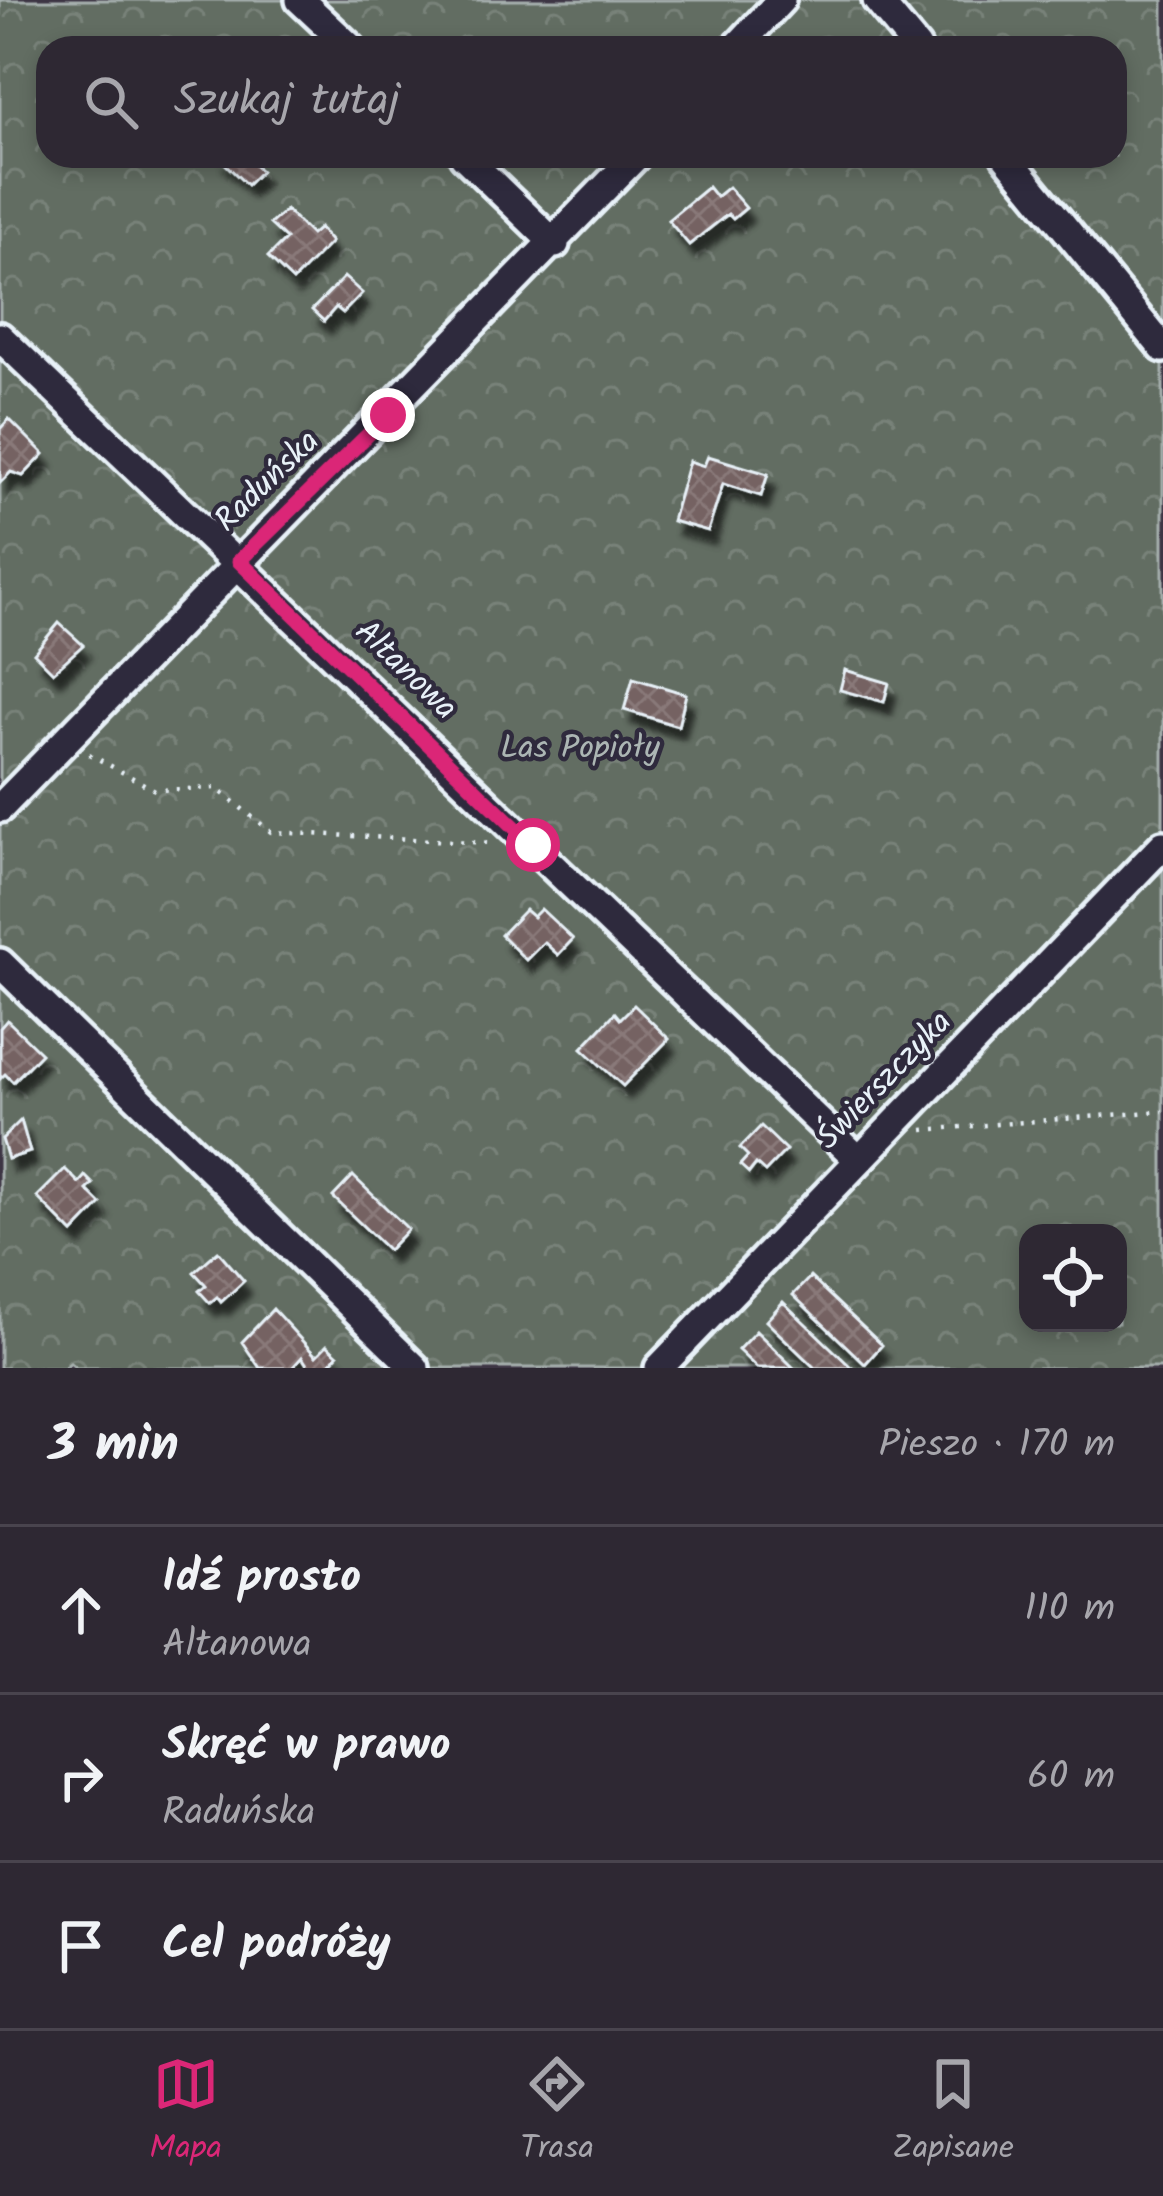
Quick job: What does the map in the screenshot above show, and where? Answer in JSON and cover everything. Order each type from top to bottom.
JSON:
[{"type":"street","points":[[300,0],[338,36]]},
{"type":"street","points":[[747,36],[781,0]]},
{"type":"street","points":[[878,0],[907,36]]},
{"type":"street","points":[[476,168],[555,244]]},
{"type":"street","name":"Raduńska","points":[[0,808],[625,168]]},
{"type":"street","points":[[1016,168],[1163,347]]},
{"type":"street","name":"Altanowa","points":[[0,338],[239,561],[859,1160]]},
{"type":"street","name":"Świerszczyka","points":[[659,1368],[1163,845]]},
{"type":"street","points":[[0,963],[415,1368]]},
{"type":"path","points":[[60,746],[94,756],[155,790],[216,788],[271,832],[533,845]]},
{"type":"path","points":[[886,1133],[1163,1111]]},
{"type":"green space","name":"Las Popioły","points":[[0,0],[1163,0],[1163,1368],[76,1368],[70,1363],[64,1368],[0,1368]]},
{"type":"building","points":[[229,168],[261,171],[247,185]]},
{"type":"building","points":[[708,187],[716,197],[728,187],[746,208],[733,219],[728,214],[689,245],[668,220]]},
{"type":"building","points":[[286,210],[311,235],[319,228],[331,242],[293,281],[268,257],[286,239],[270,224]]},
{"type":"building","points":[[344,277],[362,293],[343,313],[336,307],[324,321],[312,310]]},
{"type":"building","points":[[9,419],[44,454],[23,476],[11,472],[0,483],[0,429]]},
{"type":"building","points":[[708,456],[768,474],[761,496],[723,484],[708,531],[672,521],[689,461],[704,466]]},
{"type":"building","points":[[59,623],[83,645],[53,672],[34,653]]},
{"type":"building","points":[[845,670],[889,683],[884,702],[840,690]]},
{"type":"building","points":[[633,678],[686,694],[678,726],[624,710]]},
{"type":"building","points":[[541,909],[573,939],[558,955],[544,942],[526,960],[501,935],[525,910],[533,917]]},
{"type":"building","points":[[634,1005],[669,1039],[623,1086],[582,1048],[615,1013],[620,1019]]},
{"type":"building","points":[[7,1020],[41,1053],[13,1082],[5,1074],[0,1079],[0,1028]]},
{"type":"building","points":[[21,1120],[30,1152],[8,1159],[2,1139]]},
{"type":"building","points":[[761,1126],[786,1150],[765,1172],[756,1164],[749,1173],[740,1165],[748,1156],[740,1148]]},
{"type":"building","points":[[65,1169],[79,1183],[85,1176],[93,1184],[87,1190],[101,1204],[73,1233],[37,1197]]},
{"type":"building","points":[[353,1176],[408,1229],[388,1250],[333,1197]]},
{"type":"building","points":[[218,1251],[244,1281],[221,1302],[217,1297],[210,1303],[199,1291],[206,1285],[194,1272]]},
{"type":"building","points":[[810,1277],[882,1345],[865,1364],[793,1295]]},
{"type":"building","points":[[783,1302],[852,1368],[815,1368],[766,1321]]},
{"type":"building","points":[[273,1309],[316,1356],[327,1345],[338,1355],[326,1368],[309,1368],[302,1357],[292,1368],[260,1368],[242,1342]]},
{"type":"building","points":[[756,1331],[794,1368],[757,1368],[738,1350]]},
{"type":"route","points":[[388,415],[239,561],[533,845]]}]
